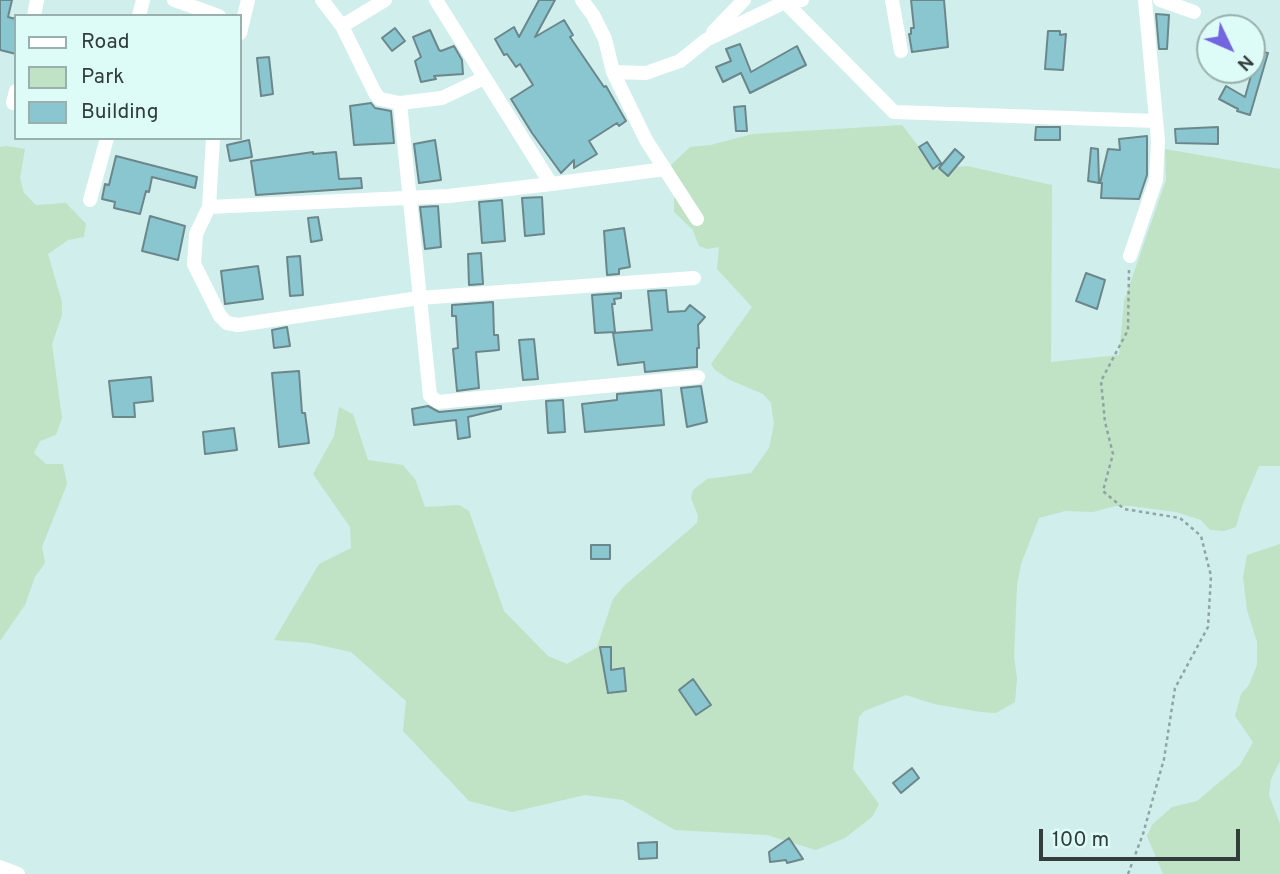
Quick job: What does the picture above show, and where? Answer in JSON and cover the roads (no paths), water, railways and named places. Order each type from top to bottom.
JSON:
[{"type":"street","points":[[174,0],[213,14]]},
{"type":"street","points":[[242,20],[248,0]]},
{"type":"street","points":[[322,0],[342,26],[380,99],[400,103],[442,98],[484,78]]},
{"type":"street","points":[[342,26],[385,0]]},
{"type":"street","points":[[436,0],[551,184]]},
{"type":"street","points":[[582,0],[605,39],[613,72],[646,140],[697,219]]},
{"type":"street","points":[[613,72],[646,73],[680,61],[706,40],[744,0]]},
{"type":"street","points":[[706,40],[785,2],[802,0]]},
{"type":"street","points":[[892,0],[901,51]]},
{"type":"street","points":[[1130,256],[1156,180],[1158,141],[1145,0]]},
{"type":"street","points":[[1160,0],[1194,12]]},
{"type":"street","points":[[785,2],[894,112],[1156,121]]},
{"type":"street","points":[[400,103],[430,396],[438,402],[698,377]]},
{"type":"street","points":[[90,200],[106,140]]},
{"type":"street","points":[[213,140],[209,207],[196,234],[194,264],[220,316],[228,323],[238,325],[419,298],[694,278]]},
{"type":"street","points":[[209,207],[449,196],[666,169]]},
{"type":"street","points":[[0,867],[18,874]]}]
